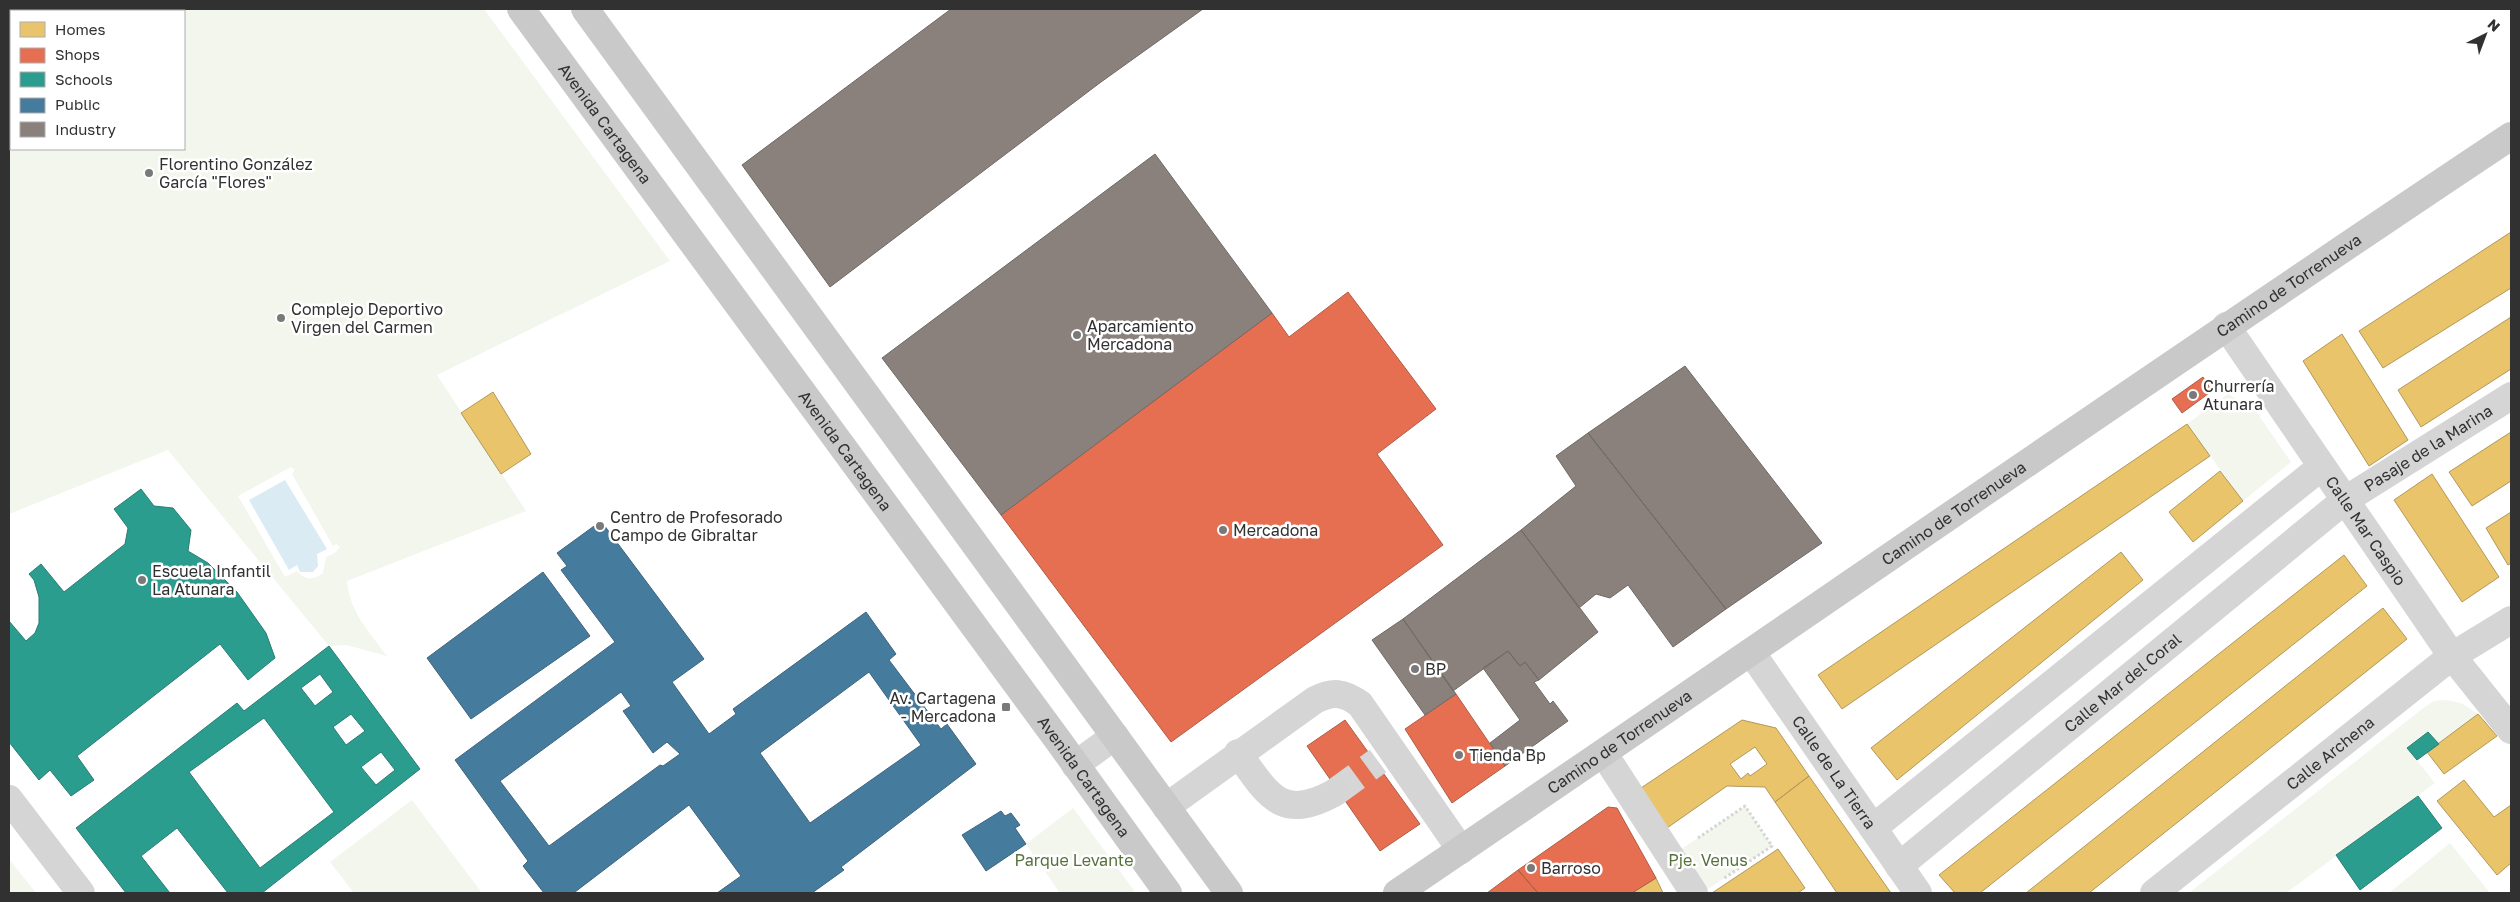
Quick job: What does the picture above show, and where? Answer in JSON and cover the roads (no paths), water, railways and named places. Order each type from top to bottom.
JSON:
[{"type":"main road","name":"Avenida Cartagena","points":[[521,9],[1168,893]]},
{"type":"main road","points":[[585,9],[1229,893]]},
{"type":"main road","name":"Camino de Torrenueva","points":[[1397,893],[1604,754],[2226,326],[2511,136]]},
{"type":"street","name":"Calle Mar Caspio","points":[[2226,326],[2452,656],[2511,730]]},
{"type":"street","name":"Pasaje de la Marina","points":[[2345,500],[2511,396]]},
{"type":"street","points":[[1873,828],[2321,467]]},
{"type":"street","name":"Calle Mar del Coral","points":[[1899,866],[2345,500]]},
{"type":"street","name":"Calle Archena","points":[[2154,893],[2452,656],[2511,620]]},
{"type":"street","name":"Calle de La Tierra","points":[[1752,652],[1918,893]]},
{"type":"street","points":[[1166,807],[1315,700],[1337,692],[1348,696],[1360,704],[1385,757],[1461,850]]},
{"type":"street","points":[[1075,765],[1115,736]]},
{"type":"street","points":[[1238,754],[1260,783],[1283,803],[1297,807],[1314,804],[1334,793]]},
{"type":"street","points":[[1604,754],[1671,856],[1705,888]]},
{"type":"street","points":[[9,799],[81,893]]},
{"type":"tunnel","points":[[1334,793],[1378,761]]},
{"type":"place","name":"Florentino González García \"Flores\"","points":[[149,173]]},
{"type":"place","name":"Complejo Deportivo Virgen del Carmen","points":[[281,318]]},
{"type":"place","name":"Aparcamiento Mercadona","points":[[1077,335]]},
{"type":"place","name":"Churrería Atunara","points":[[2193,395]]},
{"type":"place","name":"Centro de Profesorado Campo de Gibraltar","points":[[600,526]]},
{"type":"place","name":"Mercadona","points":[[1223,530]]},
{"type":"place","name":"Escuela Infantil La Atunara","points":[[142,580]]},
{"type":"place","name":"BP","points":[[1415,669]]},
{"type":"place","name":"Av. Cartagena - Mercadona","points":[[1006,707]]},
{"type":"place","name":"Tienda Bp","points":[[1459,755]]},
{"type":"place","name":"Barroso","points":[[1531,868]]},
{"type":"park label","name":"Parque Levante","points":[[1074,860]]},
{"type":"park label","name":"Pje. Venus","points":[[1708,860]]}]
